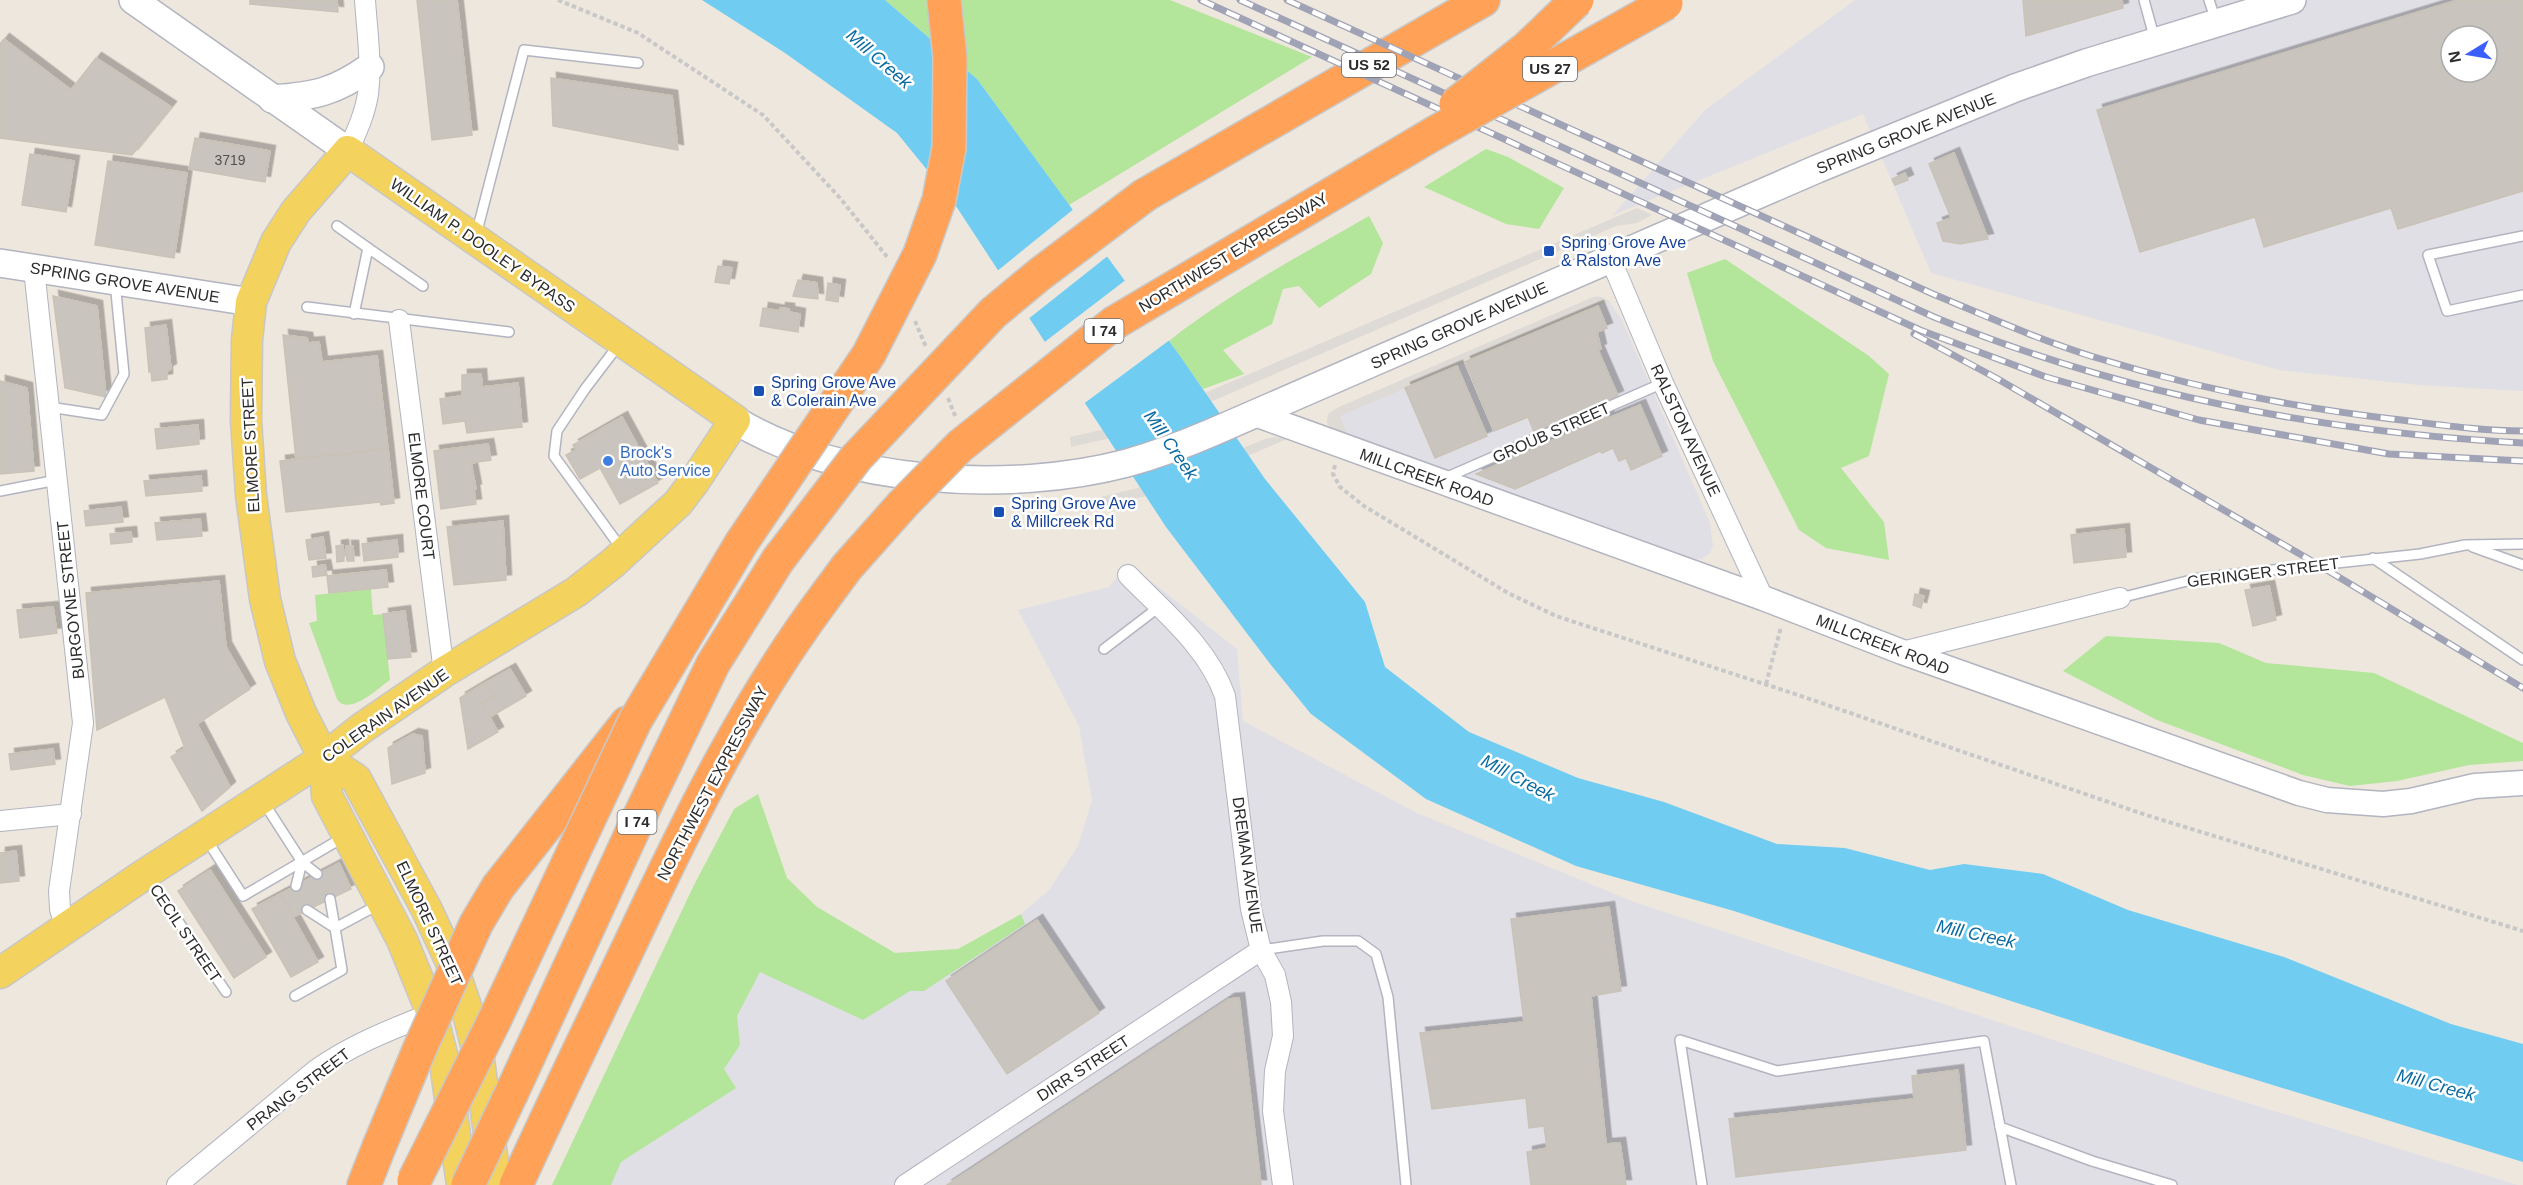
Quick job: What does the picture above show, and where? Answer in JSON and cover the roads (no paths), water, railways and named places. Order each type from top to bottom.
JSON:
[{"type":"highway","points":[[413,1183],[494,1021],[635,721],[742,542],[869,354],[920,254],[939,200],[949,148],[950,58],[944,0]]},
{"type":"highway","name":"US 52","points":[[1257,132],[1483,0]]},
{"type":"highway","points":[[1433,134],[1457,103],[1527,48],[1577,0]]},
{"type":"highway","name":"US 27","points":[[1433,134],[1669,2]]},
{"type":"highway","name":"I 74","points":[[468,1185],[713,664],[778,560],[856,458],[993,313],[1048,268],[1145,195],[1189,168],[1257,132]]},
{"type":"highway","name":"NORTHWEST EXPRESSWAY","points":[[511,1182],[676,847],[741,723],[791,642],[847,567],[903,504],[960,446],[1114,323],[1433,134]]},
{"type":"highway","points":[[364,1185],[420,1048],[476,924],[498,887],[723,599],[778,560]]},
{"type":"main road","name":"WILLIAM P. DOOLEY BYPASS","points":[[133,0],[735,420],[761,436],[847,465]]},
{"type":"main road","name":"SPRING GROVE AVENUE","points":[[847,465],[937,478],[1038,478],[1093,470],[1155,455],[1255,414],[1874,145],[2015,88],[2156,42],[2213,12],[2277,2]]},
{"type":"main road","points":[[272,99],[330,91],[349,82],[370,67]]},
{"type":"main road","name":"ELMORE STREET","points":[[348,151],[296,211],[276,242],[251,302],[247,340],[246,420],[251,495],[265,598],[280,661],[301,713],[324,758],[327,796],[411,958],[432,1013],[446,1070],[462,1185]]},
{"type":"main road","name":"SPRING GROVE AVENUE","points":[[0,262],[251,302]]},
{"type":"main road","name":"COLERAIN AVENUE","points":[[0,973],[204,835],[324,758],[362,728],[444,672],[576,592],[625,553],[678,503],[735,420]]},
{"type":"main road","name":"ELMORE STREET","points":[[324,758],[356,779],[427,910],[451,962],[465,1001],[511,1182]]},
{"type":"street","points":[[348,151],[361,121],[368,95],[370,67],[365,0]]},
{"type":"street","name":"RALSTON AVENUE","points":[[1611,260],[1663,383],[1763,598]]},
{"type":"street","name":"BURGOYNE STREET","points":[[34,269],[83,723],[59,891],[60,909],[66,929]]},
{"type":"street","name":"ELMORE COURT","points":[[399,320],[444,672]]},
{"type":"street","name":"MILLCREEK ROAD","points":[[1255,414],[1763,598],[1902,652],[2300,793],[2327,800],[2383,804],[2411,801],[2475,786],[2523,783]]},
{"type":"street","name":"DREMAN AVENUE","points":[[1128,576],[1209,661],[1218,676],[1225,696],[1251,909],[1261,950],[1275,975],[1281,1002],[1282,1036],[1275,1071],[1273,1111],[1283,1185]]},
{"type":"street","name":"GERINGER STREET","points":[[1902,652],[2120,598]]},
{"type":"street","points":[[0,821],[71,814]]},
{"type":"street","name":"DIRR STREET","points":[[905,1185],[1261,950]]},
{"type":"street","name":"PRANG STREET","points":[[177,1185],[196,1177],[340,1054],[364,1041],[465,1001]]},
{"type":"lane","points":[[2144,0],[2156,42]]},
{"type":"lane","points":[[475,237],[524,50],[638,63]]},
{"type":"lane","points":[[337,226],[423,286]]},
{"type":"lane","points":[[2523,236],[2428,255],[2447,311],[2523,295]]},
{"type":"lane","points":[[354,314],[368,248]]},
{"type":"lane","points":[[49,407],[102,415],[124,374],[115,280]]},
{"type":"lane","points":[[307,307],[509,333]]},
{"type":"lane","points":[[622,341],[585,389],[557,432],[554,456],[625,553]]},
{"type":"lane","name":"GROUB STREET","points":[[1438,481],[1663,383]]},
{"type":"lane","points":[[0,491],[57,480]]},
{"type":"lane","name":"GERINGER STREET","points":[[2120,598],[2199,578],[2420,554],[2465,545],[2523,544]]},
{"type":"lane","points":[[2465,545],[2523,565]]},
{"type":"lane","points":[[2373,558],[2523,660]]},
{"type":"lane","points":[[1104,649],[1159,607]]},
{"type":"lane","points":[[261,798],[302,862],[317,874]]},
{"type":"lane","points":[[204,835],[243,896],[348,835]]},
{"type":"lane","points":[[296,886],[302,862]]},
{"type":"lane","name":"CECIL STREET","points":[[146,874],[226,992]]},
{"type":"lane","points":[[295,996],[342,970],[330,899]]},
{"type":"lane","points":[[335,928],[383,903]]},
{"type":"lane","points":[[308,910],[335,928]]},
{"type":"lane","points":[[1261,950],[1323,941],[1358,941],[1376,954],[1388,997],[1406,1185]]},
{"type":"lane","points":[[1702,1185],[1680,1040],[1778,1071],[1984,1041],[2011,1185]]},
{"type":"lane","points":[[2000,1127],[2092,1161],[2172,1185]]},
{"type":"water","name":"Mill Creek","points":[[702,0],[885,0],[977,79],[1180,356],[1265,479],[1365,602],[1385,667],[1469,732],[1578,778],[1664,802],[1777,844],[1845,848],[1930,870],[1964,864],[2043,874],[2128,910],[2284,957],[2451,1024],[2523,1044],[2523,1162],[2211,1066],[1734,911],[1576,866],[1426,799],[1311,714],[1271,665],[1166,527],[954,203],[897,133],[785,53]]},
{"type":"railway","points":[[1201,0],[1920,330],[2046,377],[2199,420],[2389,454],[2523,461]]},
{"type":"railway","points":[[1240,0],[1934,317],[2005,344],[2077,368],[2223,405],[2372,430],[2523,443]]},
{"type":"railway","points":[[1287,0],[1933,294],[2073,350],[2167,378],[2279,402],[2441,425],[2523,431]]},
{"type":"railway","points":[[1914,334],[1996,378],[2317,564],[2523,688]]},
{"type":"place","name":"Spring Grove Ave & Ralston Ave","points":[[1549,251]]},
{"type":"place","name":"Spring Grove Ave & Colerain Ave","points":[[759,391]]},
{"type":"place","name":"Brock's Auto Service","points":[[608,461]]},
{"type":"place","name":"Spring Grove Ave & Millcreek Rd","points":[[999,512]]}]
